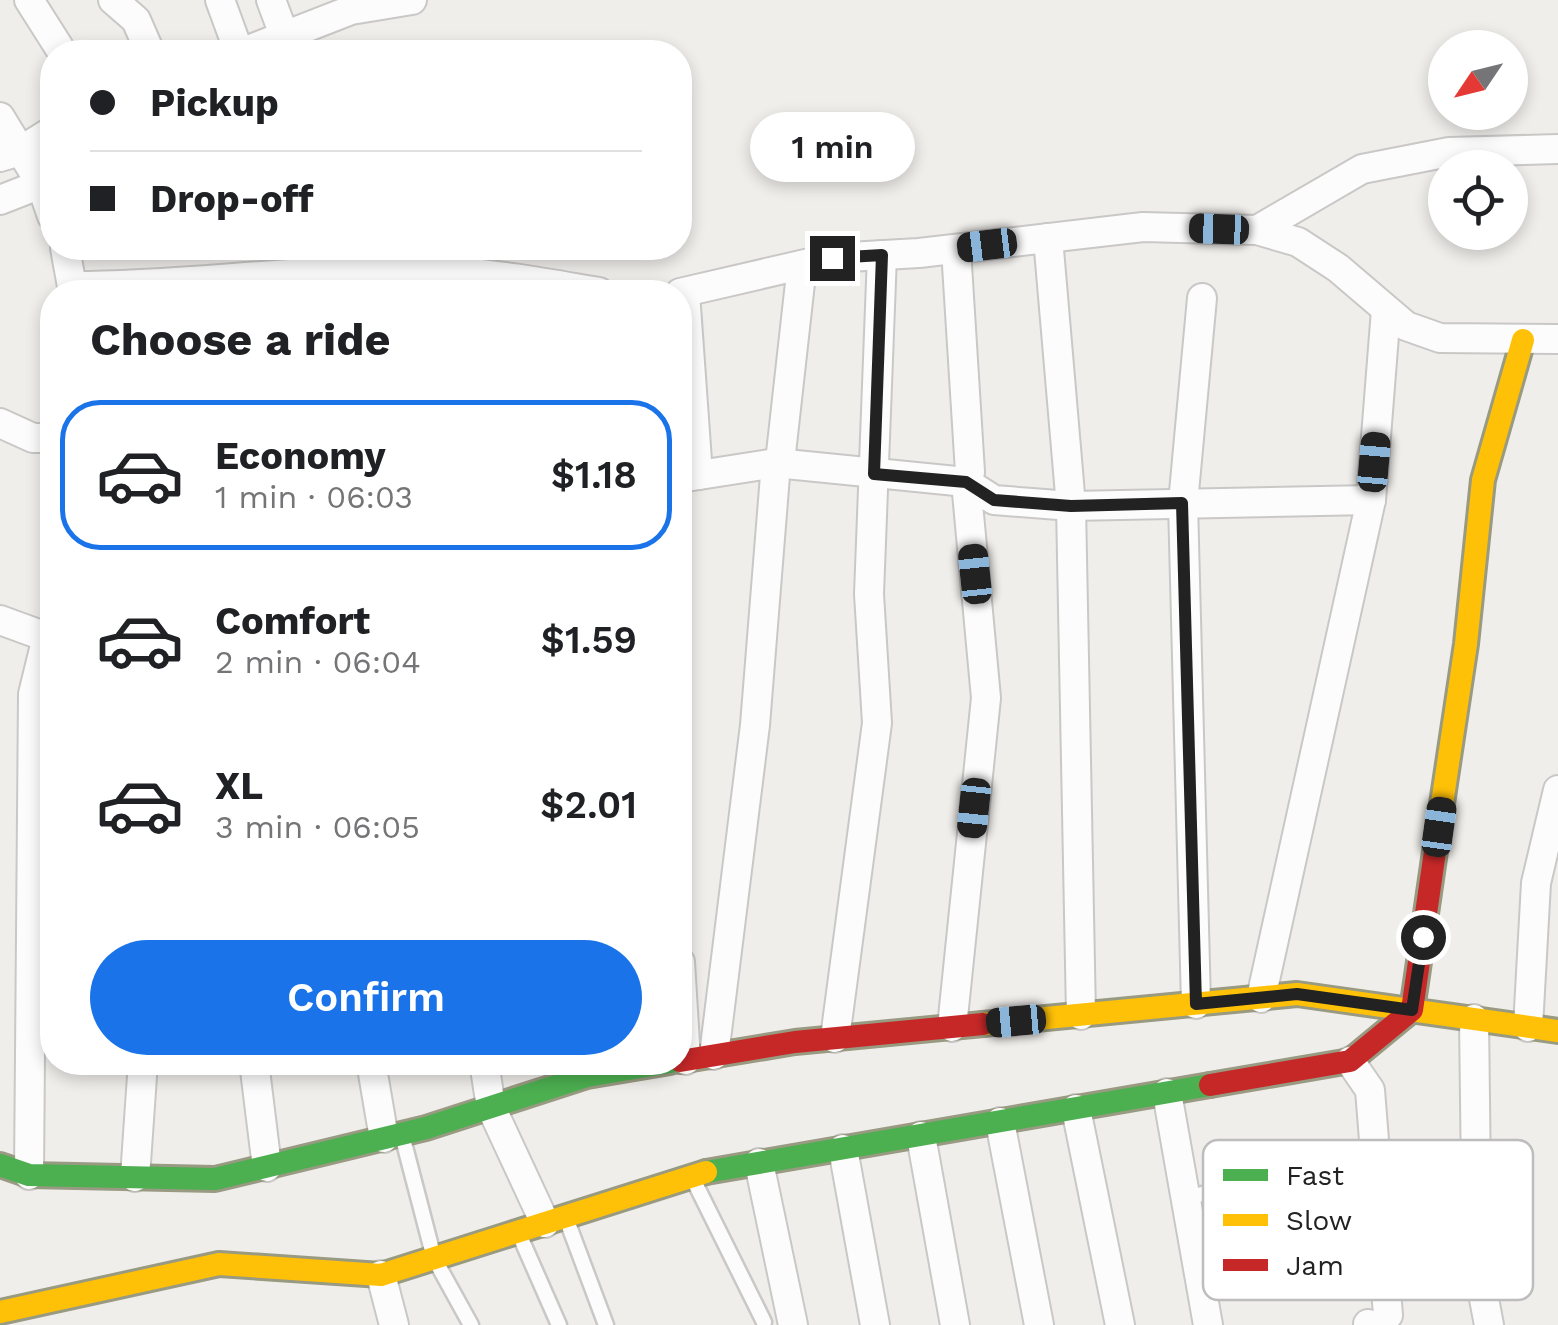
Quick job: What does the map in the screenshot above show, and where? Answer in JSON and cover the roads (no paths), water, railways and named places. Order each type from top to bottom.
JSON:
[{"type":"street","points":[[30,0],[55,40]]},
{"type":"street","points":[[113,0],[136,20],[145,40]]},
{"type":"street","points":[[220,0],[236,40]]},
{"type":"street","points":[[271,0],[286,40]]},
{"type":"street","points":[[295,40],[351,10],[412,0]]},
{"type":"street","points":[[0,117],[10,154],[40,184],[0,200]]},
{"type":"street","points":[[10,154],[40,138]]},
{"type":"street","points":[[1256,230],[1362,169],[1449,152],[1558,148]]},
{"type":"street","points":[[692,291],[832,258],[956,249],[1143,227],[1256,230],[1298,242],[1338,268],[1406,326],[1440,338],[1558,339]]},
{"type":"street","points":[[1048,238],[1071,506],[1081,1015]]},
{"type":"street","points":[[952,1027],[986,698],[968,477],[956,249]]},
{"type":"street","points":[[835,1038],[878,723],[869,594],[882,255]]},
{"type":"street","points":[[714,1055],[755,725],[778,458],[802,265]]},
{"type":"street","points":[[1196,1004],[1182,503],[1202,298]]},
{"type":"street","points":[[1261,998],[1371,500],[1386,310]]},
{"type":"street","points":[[0,1312],[219,1264],[382,1275],[692,1177],[1350,1062],[1412,1010],[1466,644],[1483,480],[1523,340]]},
{"type":"street","points":[[0,423],[40,438]]},
{"type":"street","points":[[692,475],[778,458],[874,474],[968,477],[994,500],[1071,506],[1371,500]]},
{"type":"street","points":[[0,620],[40,634]]},
{"type":"street","points":[[29,1175],[33,694],[40,671]]},
{"type":"street","points":[[1528,1027],[1536,883],[1558,790]]},
{"type":"street","points":[[692,1059],[835,1038],[1297,994],[1558,1031]]},
{"type":"street","points":[[1474,1019],[1475,1140]]},
{"type":"street","points":[[1350,1062],[1370,1090],[1371,1140]]},
{"type":"street","points":[[135,1177],[141,1075]]},
{"type":"street","points":[[256,1075],[267,1167]]},
{"type":"street","points":[[375,1075],[393,1136]]},
{"type":"street","points":[[486,1075],[490,1107],[556,1220]]},
{"type":"street","points":[[0,1165],[29,1175],[215,1179],[393,1136],[581,1075]]},
{"type":"street","points":[[1167,1093],[1203,1296]]},
{"type":"street","points":[[1076,1109],[1120,1325]]},
{"type":"street","points":[[1000,1122],[1039,1325]]},
{"type":"street","points":[[921,1136],[954,1325]]},
{"type":"street","points":[[843,1149],[875,1325]]},
{"type":"street","points":[[760,1164],[775,1323]]},
{"type":"street","points":[[382,1275],[394,1325]]},
{"type":"street","points":[[1204,1300],[1208,1325]]},
{"type":"street","points":[[1485,1300],[1490,1325]]},
{"type":"lane","points":[[393,1136],[434,1258],[471,1325]]},
{"type":"lane","points":[[692,1177],[775,1323]]},
{"type":"lane","points":[[1186,1198],[1203,1194]]},
{"type":"lane","points":[[556,1220],[606,1325]]},
{"type":"lane","points":[[518,1232],[559,1325]]}]
